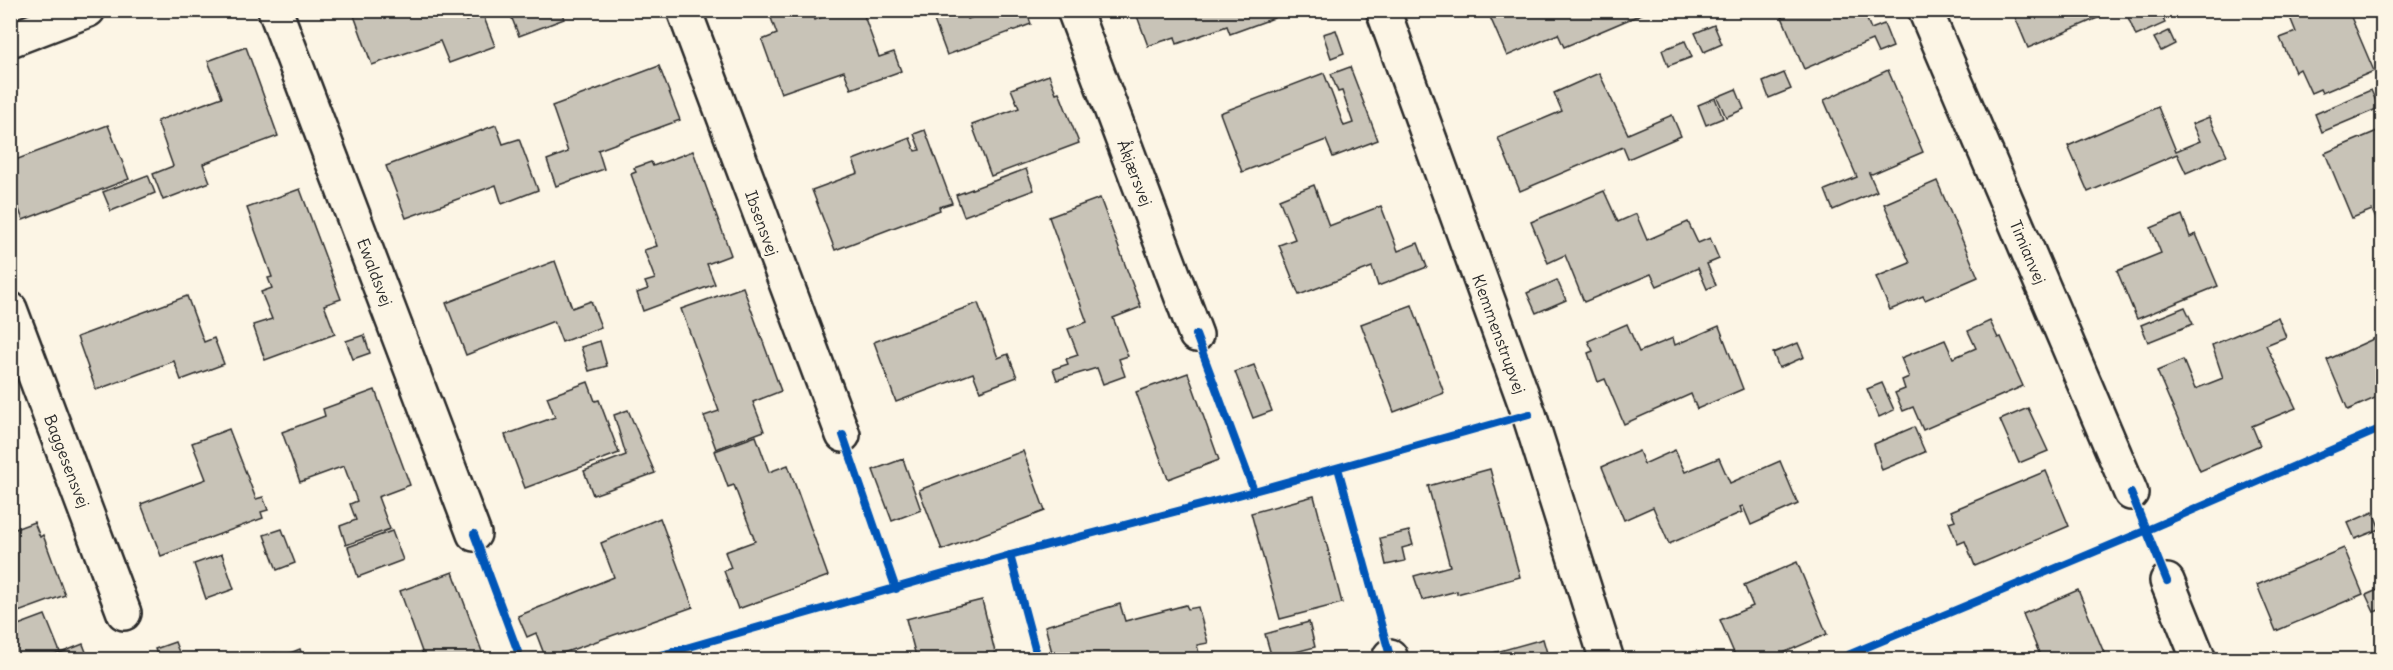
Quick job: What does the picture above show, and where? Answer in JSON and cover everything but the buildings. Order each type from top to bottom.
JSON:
[{"type":"street","name":"Ewaldsvej","points":[[275,10],[474,534]]},
{"type":"street","name":"Ibsensvej","points":[[684,10],[843,435]]},
{"type":"street","name":"Åkjærsvej","points":[[1074,10],[1197,335]]},
{"type":"street","name":"Klemmenstrupvej","points":[[1383,10],[1529,414],[1607,660]]},
{"type":"street","name":"Timianvej","points":[[1925,10],[2131,493]]},
{"type":"street","points":[[10,40],[68,14]]},
{"type":"street","name":"Baggesensvej","points":[[10,309],[124,613]]},
{"type":"street","points":[[2167,581],[2199,660]]},
{"type":"cycle path","points":[[1196,335],[1254,491]]},
{"type":"cycle path","points":[[644,660],[1010,555],[1254,491],[1529,414]]},
{"type":"cycle path","points":[[1836,660],[2147,530],[2382,428]]},
{"type":"cycle path","points":[[843,435],[896,589]]},
{"type":"cycle path","points":[[1338,468],[1390,656]]},
{"type":"cycle path","points":[[2131,493],[2167,581]]},
{"type":"cycle path","points":[[474,534],[521,660]]},
{"type":"cycle path","points":[[1010,555],[1038,660]]}]
